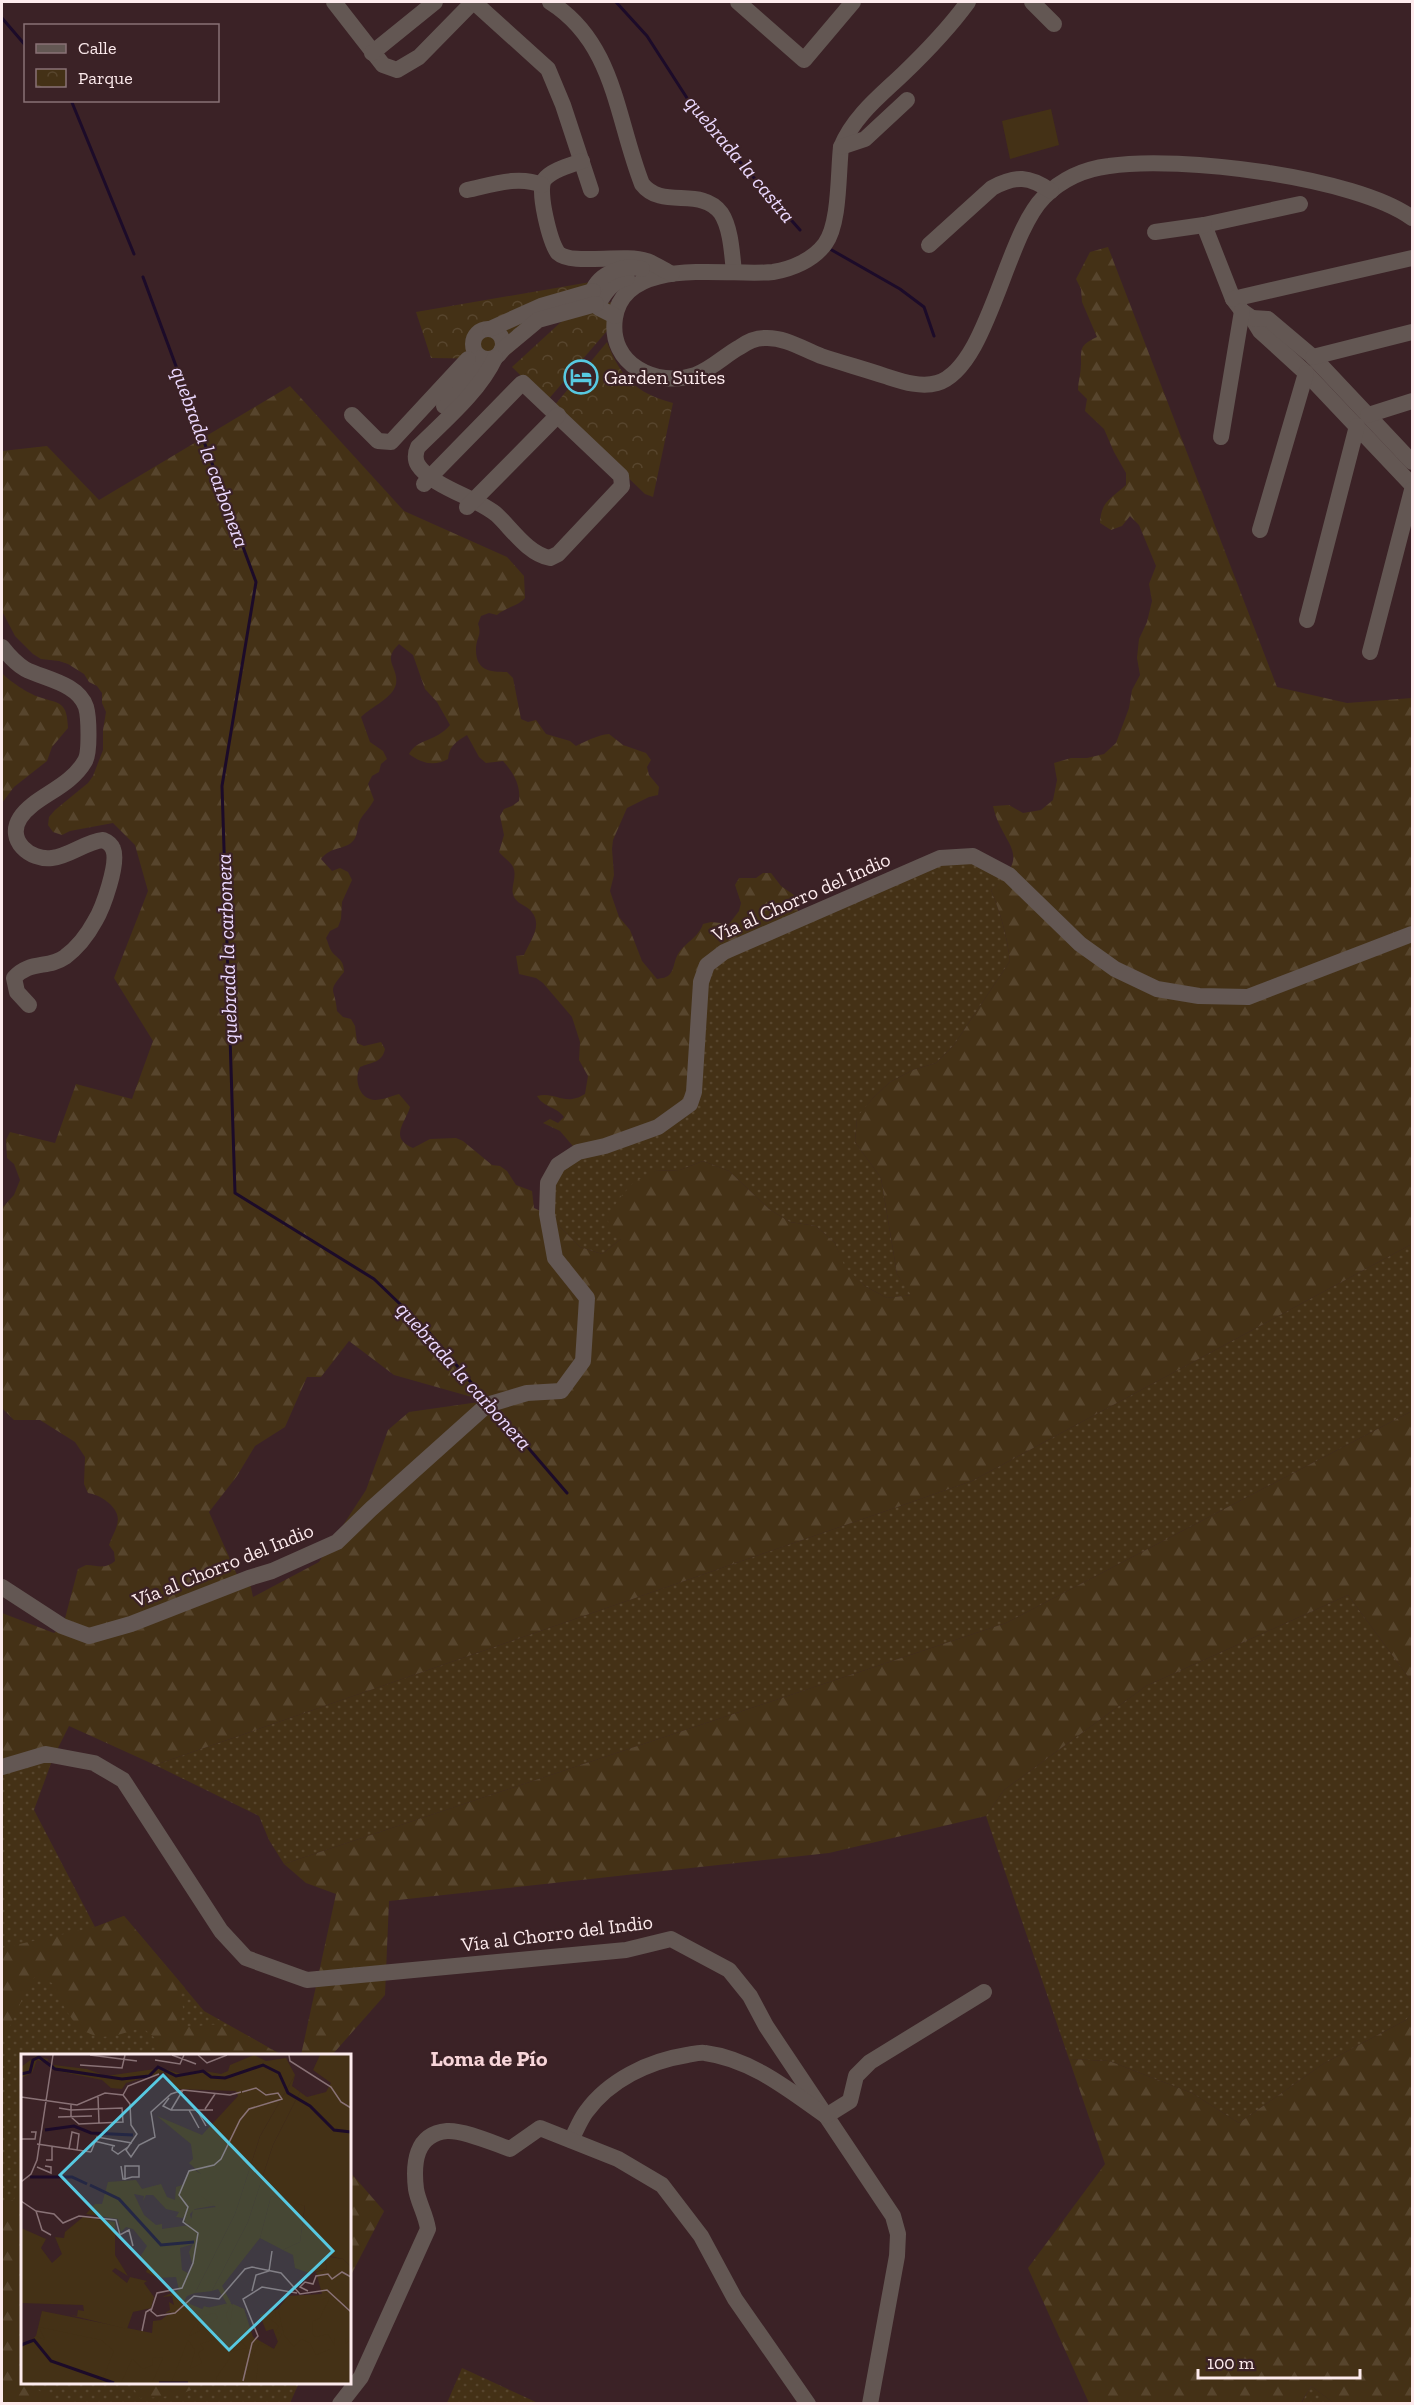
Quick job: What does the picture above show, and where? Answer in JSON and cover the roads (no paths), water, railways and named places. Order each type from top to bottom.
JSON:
[{"type":"street","points":[[334,2],[372,53],[387,68],[403,69],[419,57],[473,2],[548,69],[591,190]]},
{"type":"street","points":[[372,53],[435,2]]},
{"type":"street","points":[[550,2],[574,20],[599,55],[628,135],[642,184],[649,192],[657,196],[701,200],[712,205],[722,215],[730,242],[734,272]]},
{"type":"street","points":[[738,2],[804,60],[853,2]]},
{"type":"street","points":[[968,2],[934,44],[853,124],[841,147],[833,226],[825,244],[811,259],[774,272],[672,274],[648,281],[620,301],[615,316],[617,349],[629,363],[644,374],[671,379],[697,374],[747,343],[763,338],[782,340],[824,357],[906,382],[932,385],[951,376],[963,363],[987,319],[1031,215],[1051,191],[1075,175],[1108,166],[1126,164],[1203,165],[1272,174],[1340,187],[1367,195],[1402,210],[1413,218]]},
{"type":"street","points":[[1032,2],[1054,24]]},
{"type":"street","points":[[841,147],[865,139],[907,100]]},
{"type":"street","points":[[582,161],[548,176],[542,185],[542,197],[555,248],[562,256],[571,259],[615,257],[636,259],[647,261],[672,274]]},
{"type":"street","points":[[929,245],[992,188],[1004,182],[1029,179],[1051,191]]},
{"type":"street","points":[[467,190],[520,180],[542,185]]},
{"type":"street","points":[[1155,232],[1204,225],[1300,204]]},
{"type":"street","points":[[1204,225],[1242,310],[1260,331],[1306,373],[1413,462]]},
{"type":"street","points":[[1242,310],[1413,258]]},
{"type":"street","points":[[351,415],[378,441],[391,442],[488,355],[537,320],[595,300],[603,296],[617,281],[624,278],[648,281]]},
{"type":"street","points":[[488,355],[474,338],[481,331],[542,306],[595,300],[615,316]]},
{"type":"street","points":[[1242,310],[1268,319],[1313,357],[1413,484]]},
{"type":"street","points":[[1221,437],[1242,310]]},
{"type":"street","points":[[427,480],[520,384],[525,383],[621,476],[622,486],[558,554],[550,558],[536,552],[502,522],[493,522],[470,505],[427,480],[414,476],[405,464],[406,453],[410,445],[484,375],[488,355],[501,337],[490,329]]},
{"type":"street","points":[[1313,357],[1413,332]]},
{"type":"street","points":[[1260,530],[1306,373]]},
{"type":"street","points":[[1362,420],[1413,401]]},
{"type":"street","points":[[470,505],[558,415]]},
{"type":"street","points":[[1307,620],[1362,420]]},
{"type":"street","points":[[1370,652],[1413,490]]},
{"type":"street","points":[[2,647],[12,660],[24,668],[72,689],[85,705],[87,720],[88,749],[85,762],[66,783],[30,807],[20,817],[16,832],[17,839],[25,851],[46,858],[67,854],[94,841],[103,840],[110,843],[115,856],[113,871],[96,920],[84,937],[63,958],[28,967],[14,978],[17,992],[29,1005]]},
{"type":"street","name":"Vía al Chorro del Indio","points":[[2,1587],[63,1626],[89,1636],[131,1624],[272,1571],[338,1542],[371,1509],[487,1405],[527,1393],[561,1391],[583,1362],[587,1298],[555,1258],[547,1214],[548,1183],[558,1165],[578,1152],[605,1146],[658,1127],[690,1104],[694,1092],[702,982],[707,965],[724,952],[940,858],[974,856],[1009,875],[1080,944],[1116,969],[1157,989],[1199,996],[1248,997],[1413,934]]},
{"type":"street","name":"Vía al Chorro del Indio","points":[[2,1767],[46,1754],[94,1762],[123,1780],[221,1931],[246,1958],[307,1980],[626,1950],[671,1939],[729,1970],[750,1996],[766,2026],[893,2216],[898,2234],[897,2256],[870,2403]]},
{"type":"street","points":[[571,2140],[586,2112],[606,2092],[635,2071],[666,2058],[704,2052],[736,2062],[770,2077],[826,2116],[850,2100],[856,2076],[870,2062],[984,1992]]},
{"type":"street","points":[[340,2403],[361,2377],[428,2229],[426,2214],[417,2192],[415,2159],[419,2147],[434,2135],[448,2131],[510,2149],[540,2128],[618,2159],[662,2185],[701,2236],[735,2299],[808,2403]]},
{"type":"waterway","name":"quebrada la castra","points":[[616,2],[647,36],[696,112],[800,230]]},
{"type":"waterway","name":"quebrada la carbonera","points":[[2,18],[24,44]]},
{"type":"waterway","name":"quebrada la carbonera","points":[[72,102],[134,254]]},
{"type":"waterway","name":"quebrada la castra","points":[[830,249],[900,289],[924,307],[934,336]]},
{"type":"waterway","name":"quebrada la carbonera","points":[[143,277],[256,582],[222,786],[235,1193],[374,1279],[426,1329],[485,1399]]},
{"type":"waterway","name":"quebrada la carbonera","points":[[494,1408],[567,1493]]},
{"type":"place","name":"Garden Suites","points":[[581,377]]},
{"type":"district","name":"Loma de Pío","points":[[489,2058]]}]
